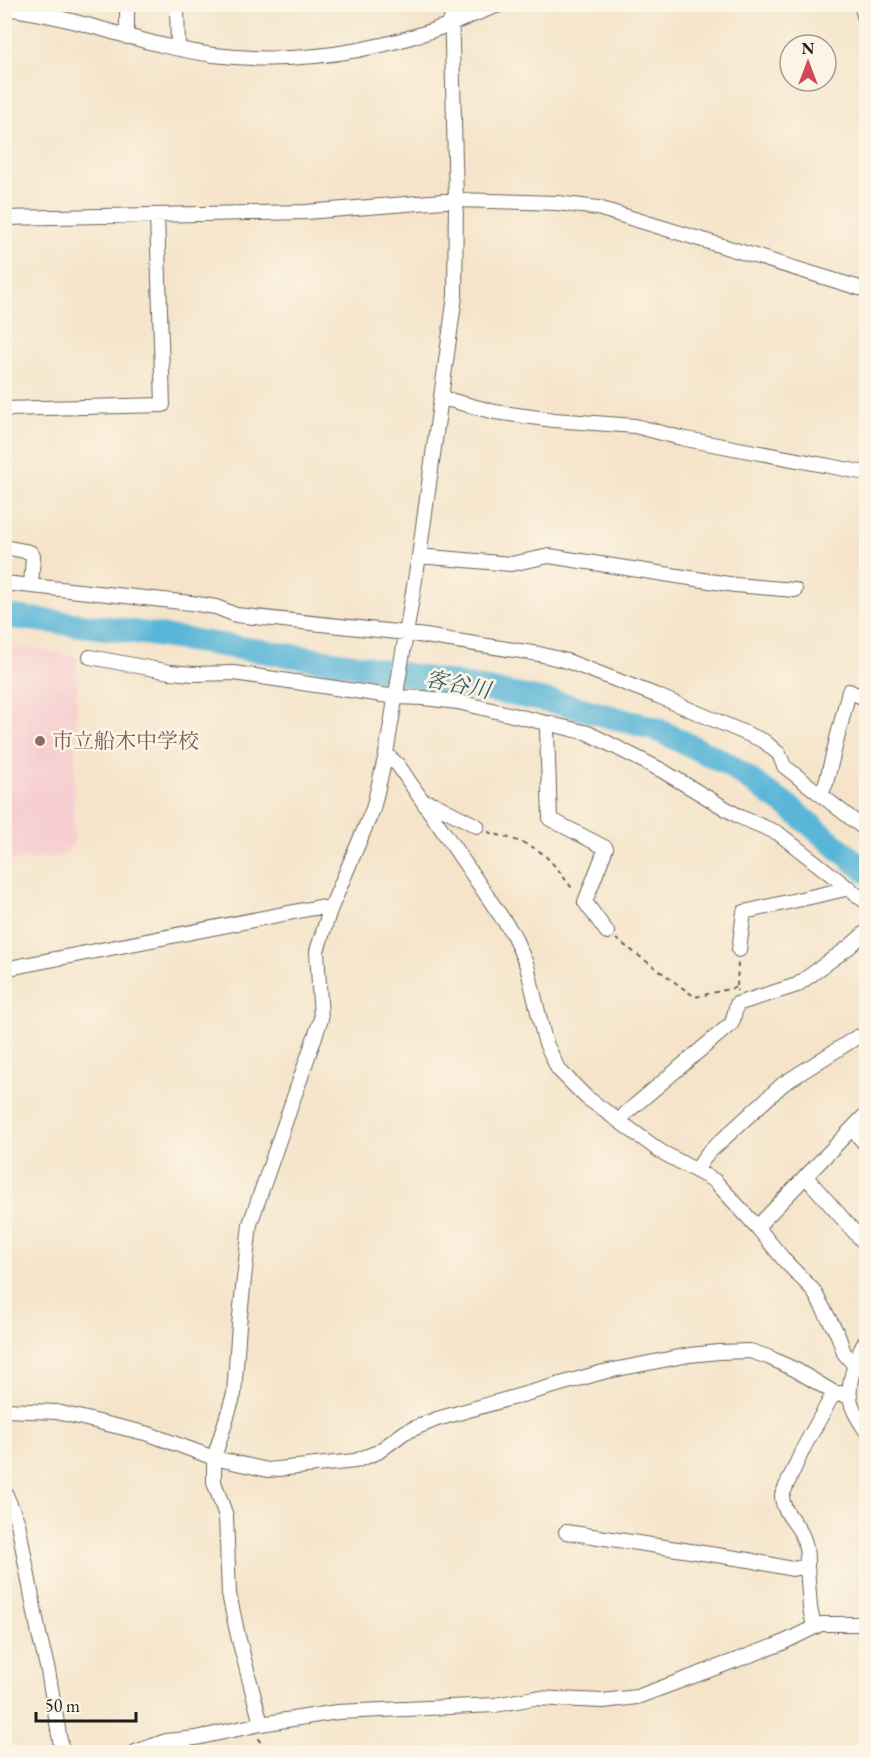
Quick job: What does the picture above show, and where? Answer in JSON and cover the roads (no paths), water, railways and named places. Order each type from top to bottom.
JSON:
[{"type":"street","points":[[127,4],[127,37]]},
{"type":"street","points":[[177,4],[178,48]]},
{"type":"street","points":[[261,1724],[229,1594],[226,1516],[214,1482],[214,1458],[234,1394],[250,1224],[321,1019],[317,951],[330,910],[373,809],[386,754],[406,636],[455,296],[456,200],[451,4]]},
{"type":"street","points":[[4,8],[34,12],[127,37],[213,55],[263,58],[337,55],[364,50],[452,24],[478,11],[502,4]]},
{"type":"street","points":[[861,4],[867,23]]},
{"type":"street","points":[[4,218],[327,211],[456,200],[557,202],[598,208],[867,290]]},
{"type":"street","points":[[4,409],[163,405],[157,216]]},
{"type":"street","points":[[442,398],[495,412],[554,420],[636,426],[681,438],[867,473]]},
{"type":"street","points":[[4,547],[30,552],[33,556],[31,586]]},
{"type":"street","points":[[419,556],[511,564],[549,556],[735,585],[795,590]]},
{"type":"street","points":[[4,583],[190,603],[216,607],[236,615],[538,654],[577,665],[764,741],[779,754],[784,766],[867,830]]},
{"type":"street","points":[[90,657],[170,672],[234,673],[458,702],[588,733],[661,770],[740,817],[778,833],[867,902]]},
{"type":"street","points":[[821,794],[826,783],[849,691],[867,699]]},
{"type":"street","points":[[550,723],[547,730],[550,819],[606,848],[585,902],[607,932]]},
{"type":"street","points":[[386,754],[398,765],[513,934],[527,966],[545,1041],[558,1069],[586,1098],[660,1151],[715,1181],[813,1290],[838,1335],[844,1353],[854,1365]]},
{"type":"street","points":[[423,801],[434,804],[477,826]]},
{"type":"street","points":[[739,950],[744,912],[850,888]]},
{"type":"street","points":[[4,969],[320,907],[330,910]]},
{"type":"street","points":[[620,1122],[626,1113],[732,1023],[737,1004],[797,985],[867,932]]},
{"type":"street","points":[[696,1171],[707,1154],[783,1084],[857,1037],[867,1036]]},
{"type":"street","points":[[757,1227],[867,1114]]},
{"type":"street","points":[[852,1130],[867,1145]]},
{"type":"street","points":[[806,1177],[867,1245]]},
{"type":"street","points":[[867,1340],[859,1351],[845,1395],[867,1431]]},
{"type":"street","points":[[5,1409],[57,1412],[149,1434],[214,1458],[268,1470],[355,1461],[378,1452],[405,1432],[448,1415],[603,1372],[649,1362],[719,1352],[750,1351],[768,1356],[832,1392],[845,1395]]},
{"type":"street","points":[[814,1627],[810,1608],[807,1549],[801,1533],[782,1502],[782,1495],[804,1447],[831,1398],[845,1395]]},
{"type":"street","points":[[4,1490],[18,1523],[62,1752]]},
{"type":"street","points":[[566,1532],[749,1560],[792,1569],[807,1566]]},
{"type":"street","points":[[135,1752],[166,1740],[196,1738],[261,1724],[337,1712],[495,1705],[534,1698],[603,1701],[637,1697],[780,1644],[814,1627],[839,1623],[867,1624]]},
{"type":"waterway","name":"客谷川","points":[[4,616],[115,629],[360,666],[563,704],[656,729],[726,763],[794,811],[866,871]]},
{"type":"place","name":"市立船木中学校","points":[[40,741]]}]
